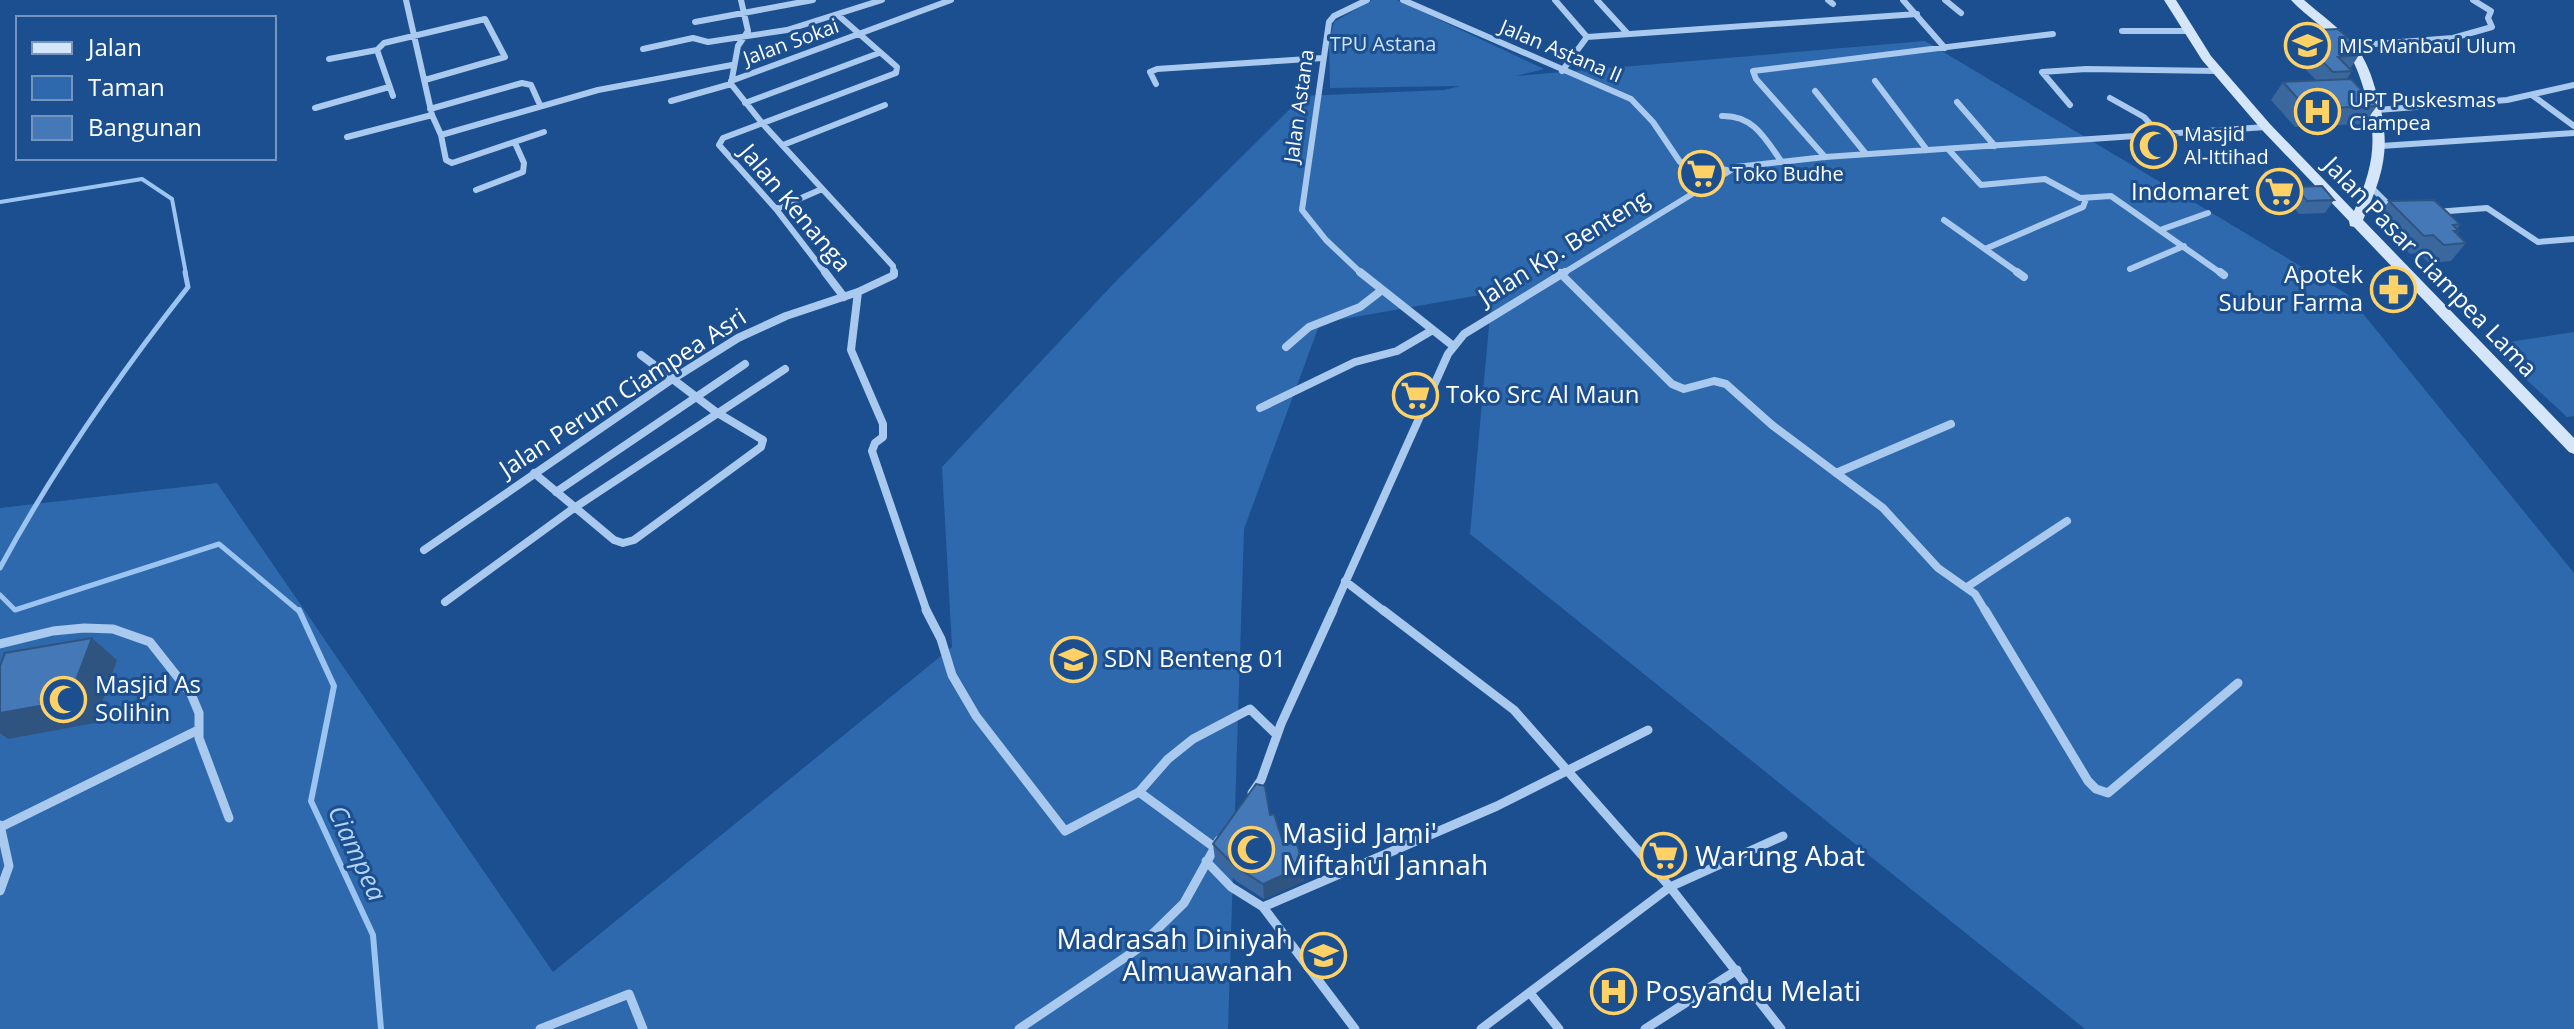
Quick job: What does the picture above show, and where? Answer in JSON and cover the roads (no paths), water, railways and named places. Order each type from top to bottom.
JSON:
[{"type":"main road","name":"Jalan Pasar Ciampea Lama","points":[[2170,0],[2217,71],[2266,127],[2574,448]]},
{"type":"main road","points":[[2297,0],[2348,46],[2365,69],[2377,110],[2381,146],[2373,189],[2355,223]]},
{"type":"street","points":[[406,0],[431,112],[441,135],[446,160],[452,163],[544,132]]},
{"type":"street","points":[[731,83],[738,46],[748,31],[741,0]]},
{"type":"street","points":[[695,22],[813,0]]},
{"type":"street","points":[[643,49],[694,37],[705,42],[787,30],[882,0]]},
{"type":"street","name":"Jalan Sokai","points":[[671,101],[731,83],[951,0]]},
{"type":"street","name":"Jalan Astana","points":[[1367,0],[1334,16],[1329,22],[1301,203],[1306,219],[1319,233],[1382,290]]},
{"type":"street","name":"Jalan Astana II","points":[[1403,0],[1562,71],[1593,80],[1642,107],[1680,162],[1727,170]]},
{"type":"street","points":[[1555,0],[1587,37]]},
{"type":"street","points":[[1597,0],[1628,34]]},
{"type":"street","points":[[1903,0],[1945,48]]},
{"type":"street","points":[[1945,0],[1961,13]]},
{"type":"street","points":[[2348,46],[2453,38],[2492,27],[2488,18],[2491,11],[2473,0]]},
{"type":"street","points":[[1562,71],[1587,37],[1917,14]]},
{"type":"street","points":[[762,123],[896,73],[897,67],[839,16]]},
{"type":"street","points":[[329,59],[377,50],[382,44],[485,19],[505,57],[425,80]]},
{"type":"street","points":[[2122,31],[2188,31]]},
{"type":"street","points":[[1825,157],[1756,79],[1753,71],[2053,34]]},
{"type":"street","points":[[377,50],[393,96]]},
{"type":"street","points":[[745,103],[879,53]]},
{"type":"street","points":[[1156,84],[1150,72],[1157,69],[1323,58]]},
{"type":"street","points":[[441,135],[617,85],[732,65]]},
{"type":"street","points":[[2070,105],[2042,72],[2099,67],[2165,72],[2217,71]]},
{"type":"street","points":[[1875,81],[1927,150]]},
{"type":"street","points":[[347,137],[522,83],[531,85],[540,105]]},
{"type":"street","name":"Jalan Perum Ciampea Asri","points":[[424,550],[671,380],[762,326],[858,292],[894,275],[895,271],[762,123],[731,83]]},
{"type":"street","points":[[2377,110],[2507,100],[2574,85]]},
{"type":"street","points":[[315,108],[389,87]]},
{"type":"street","points":[[1815,91],[1866,154]]},
{"type":"street","points":[[2532,95],[2574,126]]},
{"type":"street","points":[[2110,98],[2144,117],[2160,135]]},
{"type":"street","points":[[1957,102],[1995,146]]},
{"type":"street","points":[[783,145],[885,105]]},
{"type":"street","points":[[1722,116],[1739,114],[1749,120],[1781,161]]},
{"type":"street","name":"Jalan Kenanga","points":[[762,123],[723,138],[719,145],[776,209],[844,297]]},
{"type":"street","name":"Jalan Kp. Benteng","points":[[1249,799],[1261,780],[1277,735],[1452,345],[1464,334],[1727,170],[1825,157],[2266,127]]},
{"type":"street","points":[[2381,146],[2574,133]]},
{"type":"street","points":[[476,190],[523,172],[524,163],[515,143]]},
{"type":"street","points":[[1948,149],[1981,185],[2045,179],[2086,199],[2111,196],[2224,275]]},
{"type":"street","points":[[776,209],[822,189]]},
{"type":"street","points":[[2373,189],[2394,211],[2402,213]]},
{"type":"street","points":[[1985,249],[2083,207],[2086,199]]},
{"type":"street","points":[[2424,213],[2487,208],[2538,242],[2574,239]]},
{"type":"street","points":[[2160,230],[2208,213]]},
{"type":"street","points":[[1944,220],[2024,277]]},
{"type":"street","points":[[2130,269],[2184,246]]},
{"type":"street","points":[[1560,273],[1672,384],[1684,389],[1720,381],[1898,521],[1938,568],[1982,601],[2088,781],[2096,789],[2108,793],[2238,683]]},
{"type":"street","points":[[1286,347],[1292,338],[1313,324],[1359,308],[1382,290],[1452,345]]},
{"type":"street","points":[[858,292],[851,350],[883,424],[883,437],[875,443],[872,451],[923,595],[925,614],[943,644],[951,673],[980,721],[1065,831],[1139,792],[1168,759],[1193,739],[1250,709],[1277,735]]},
{"type":"street","points":[[1260,408],[1355,362],[1397,351],[1431,331]]},
{"type":"street","points":[[534,473],[614,540],[623,543],[634,540],[764,443],[671,380],[641,355]]},
{"type":"street","points":[[556,492],[745,364]]},
{"type":"street","points":[[445,602],[574,508],[785,369]]},
{"type":"street","points":[[1836,473],[1951,424]]},
{"type":"street","points":[[1967,587],[2067,521]]},
{"type":"street","points":[[1345,581],[1514,710],[1670,887],[1781,1029]]},
{"type":"street","points":[[0,644],[53,631],[84,628],[113,629],[150,642],[191,694],[199,713],[198,730],[229,818]]},
{"type":"street","points":[[0,891],[9,866],[0,826],[198,730]]},
{"type":"street","points":[[1263,907],[1497,806],[1648,730]]},
{"type":"street","points":[[1139,792],[1214,847]]},
{"type":"street","points":[[1019,1029],[1136,950],[1184,903],[1214,847],[1228,828]]},
{"type":"street","points":[[1481,1029],[1670,887],[1783,836]]},
{"type":"street","points":[[1206,861],[1231,887],[1263,907],[1355,1029]]},
{"type":"street","points":[[1645,1029],[1737,970]]},
{"type":"street","points":[[1530,993],[1559,1029]]},
{"type":"street","points":[[540,1029],[629,994],[643,1029]]},
{"type":"waterway","name":"Ciampea","points":[[0,202],[142,179],[172,199],[186,274]]},
{"type":"waterway","name":"Ciampea","points":[[0,568],[42,494],[88,423],[188,287],[185,272]]},
{"type":"waterway","name":"Ciampea","points":[[0,595],[15,610],[219,544],[300,612]]},
{"type":"waterway","name":"Ciampea","points":[[300,612],[334,686],[311,801],[373,935],[381,1029]]},
{"type":"place","name":"MIS Manbaul Ulum","points":[[2308,46]]},
{"type":"place","name":"UPT Puskesmas Ciampea","points":[[2318,112]]},
{"type":"place","name":"Masjid Al-Ittihad","points":[[2153,145]]},
{"type":"place","name":"Toko Budhe","points":[[1701,174]]},
{"type":"place","name":"Indomaret","points":[[2280,192]]},
{"type":"place","name":"Apotek Subur Farma","points":[[2394,289]]},
{"type":"place","name":"Toko Src Al Maun","points":[[1415,395]]},
{"type":"place","name":"SDN Benteng 01","points":[[1073,659]]},
{"type":"place","name":"Masjid As Solihin","points":[[64,699]]},
{"type":"place","name":"Masjid Jami' Miftahul Jannah","points":[[1251,849]]},
{"type":"place","name":"Warung Abat","points":[[1664,856]]},
{"type":"place","name":"Madrasah Diniyah Almuawanah","points":[[1324,955]]},
{"type":"place","name":"Posyandu Melati","points":[[1614,991]]},
{"type":"park label","name":"TPU Astana","points":[[1383,44]]}]
